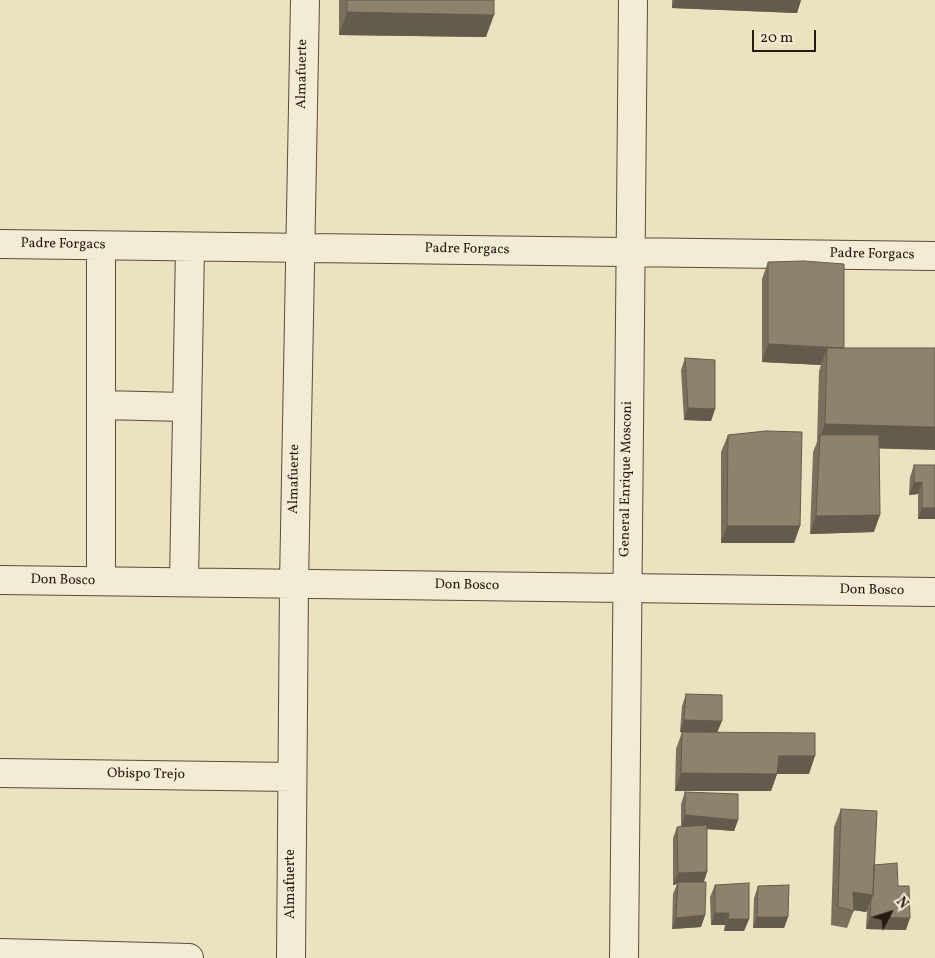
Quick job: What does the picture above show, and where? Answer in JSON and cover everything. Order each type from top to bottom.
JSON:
[{"type":"street","name":"Almafuerte","points":[[291,958],[294,584],[305,0]]},
{"type":"street","name":"General Enrique Mosconi","points":[[624,958],[633,0]]},
{"type":"street","name":"Padre Forgacs","points":[[0,244],[935,256]]},
{"type":"street","points":[[101,246],[101,581]]},
{"type":"street","points":[[184,582],[185,407],[190,247]]},
{"type":"street","points":[[101,405],[185,407]]},
{"type":"street","name":"Don Bosco","points":[[0,580],[935,592]]},
{"type":"street","name":"Obispo Trejo","points":[[0,773],[292,777]]},
{"type":"street","points":[[0,953],[189,958]]},
{"type":"building","points":[[347,0],[494,0],[494,15],[347,12]]},
{"type":"building","points":[[804,261],[844,264],[844,348],[768,344],[768,262]]},
{"type":"building","points":[[827,348],[935,348],[935,427],[825,424]]},
{"type":"building","points":[[685,358],[715,360],[715,409],[688,408]]},
{"type":"building","points":[[766,431],[802,432],[800,526],[727,526],[728,435]]},
{"type":"building","points":[[820,435],[879,435],[880,515],[816,516]]},
{"type":"building","points":[[914,465],[935,465],[935,508],[922,508],[922,482],[914,483]]},
{"type":"building","points":[[686,694],[722,695],[722,721],[684,720]]},
{"type":"building","points":[[682,732],[815,733],[815,756],[779,756],[777,774],[681,773]]},
{"type":"building","points":[[685,792],[738,794],[738,820],[685,815]]},
{"type":"building","points":[[841,809],[877,811],[873,895],[853,892],[854,911],[838,907]]},
{"type":"building","points":[[707,825],[707,872],[678,873],[677,827]]},
{"type":"building","points":[[897,863],[898,886],[909,886],[910,918],[870,917],[874,865]]},
{"type":"building","points":[[678,882],[706,882],[705,915],[676,918]]},
{"type":"building","points":[[749,883],[749,919],[728,919],[729,913],[715,913],[715,885]]},
{"type":"building","points":[[789,885],[788,917],[757,917],[758,886]]}]
